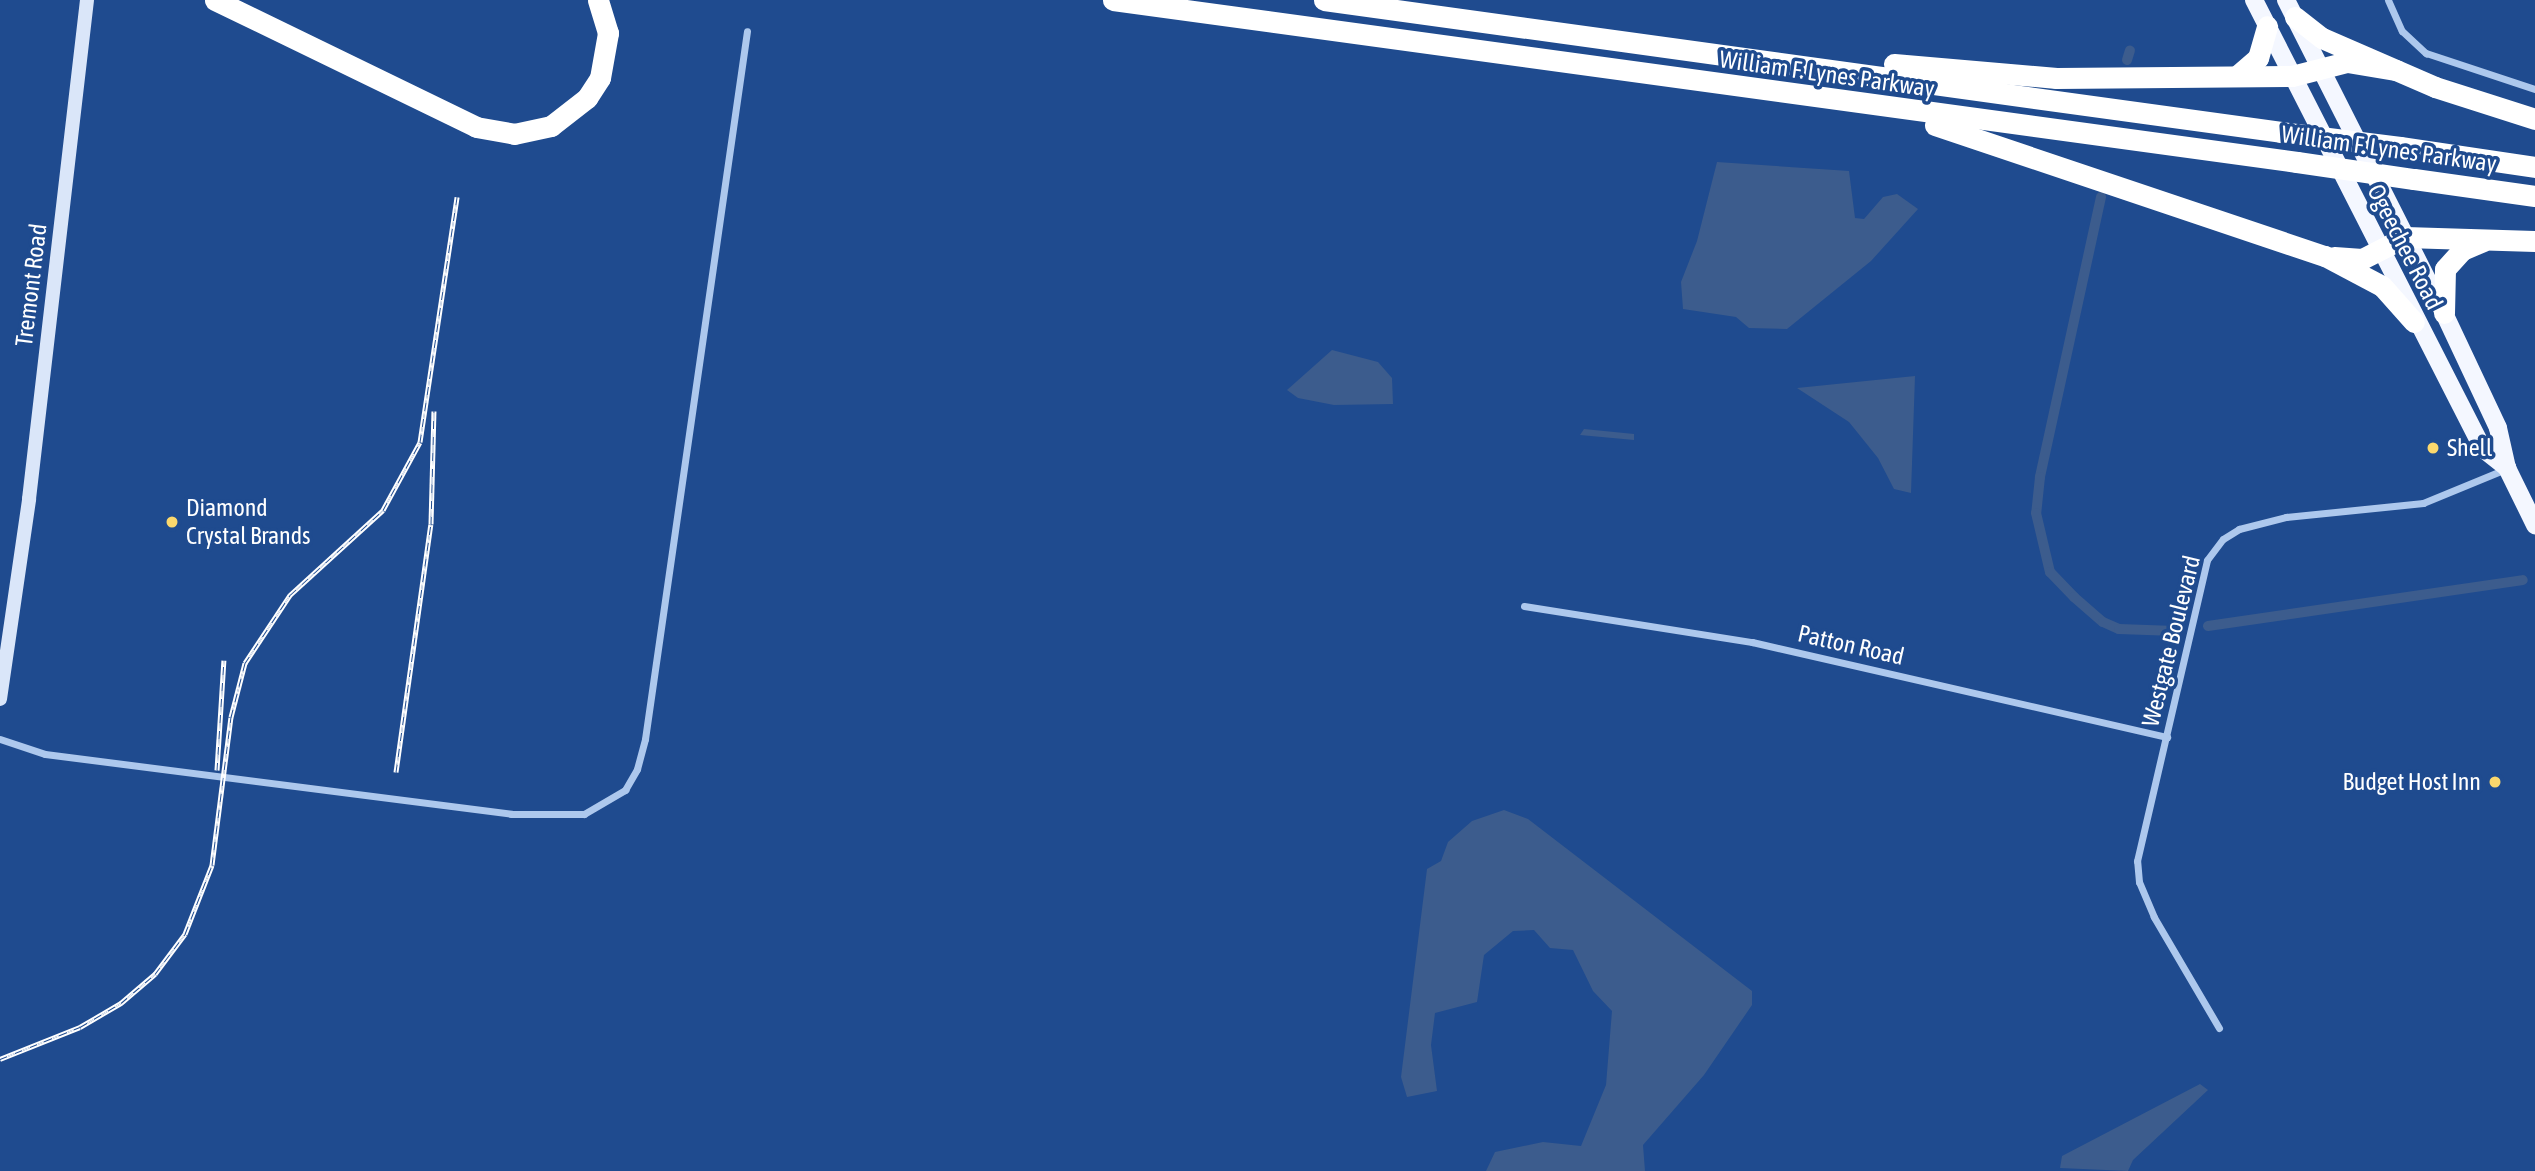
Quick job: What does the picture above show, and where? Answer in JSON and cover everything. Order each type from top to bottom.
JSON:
[{"type":"highway","points":[[215,0],[476,127],[514,134],[551,126],[587,98],[600,78],[608,33],[598,0]]},
{"type":"highway","name":"William F. Lynes Parkway","points":[[1113,0],[2535,196]]},
{"type":"highway","name":"William F. Lynes Parkway","points":[[1324,0],[2535,167]]},
{"type":"highway","points":[[2290,9],[2322,38],[2396,70],[2535,119]]},
{"type":"highway","points":[[2237,76],[2258,58],[2267,26]]},
{"type":"highway","points":[[1657,44],[2056,78],[2292,76],[2347,62],[2396,70]]},
{"type":"highway","points":[[1831,101],[2021,151],[2126,192],[2325,256],[2382,286],[2414,322]]},
{"type":"highway","points":[[2325,256],[2362,259],[2381,253],[2405,237],[2535,241]]},
{"type":"highway","points":[[2444,313],[2445,269],[2462,250],[2488,239]]},
{"type":"main road","name":"Ogeechee Road","points":[[2254,0],[2414,322],[2483,449],[2507,468]]},
{"type":"main road","name":"Ogeechee Road","points":[[2290,9],[2444,313],[2498,428],[2507,468],[2535,525]]},
{"type":"street","name":"Tremont Road","points":[[0,699],[29,499],[87,0]]},
{"type":"street","points":[[2388,0],[2402,31],[2435,57],[2535,89]]},
{"type":"street","points":[[0,739],[45,754],[511,814],[584,814],[615,799],[637,769],[645,739],[747,31]]},
{"type":"street","name":"Westgate Boulevard","points":[[2219,1028],[2177,958],[2139,882],[2137,861],[2207,560],[2223,539],[2239,529],[2287,517],[2423,503],[2507,468]]},
{"type":"street","name":"Patton Road","points":[[1524,606],[1752,642],[2167,737]]},
{"type":"water","points":[[1717,162],[1849,171],[1855,218],[1864,219],[1883,197],[1897,194],[1918,209],[1871,261],[1787,329],[1749,328],[1736,317],[1683,309],[1681,282],[1697,241]]},
{"type":"water","points":[[1332,350],[1378,362],[1392,378],[1393,404],[1334,405],[1298,398],[1287,390]]},
{"type":"water","points":[[1915,376],[1911,493],[1894,489],[1878,458],[1849,422],[1797,388]]},
{"type":"water","points":[[1584,429],[1634,434],[1634,440],[1580,435]]},
{"type":"water","points":[[1504,810],[1528,819],[1752,991],[1752,1005],[1704,1075],[1643,1145],[1645,1171],[1486,1171],[1495,1152],[1543,1142],[1581,1146],[1606,1085],[1612,1011],[1593,991],[1573,950],[1550,948],[1534,930],[1513,931],[1484,955],[1477,1002],[1435,1013],[1431,1045],[1437,1091],[1407,1097],[1401,1077],[1427,869],[1441,861],[1448,842],[1472,821]]},
{"type":"water","points":[[2200,1084],[2208,1090],[2133,1160],[2128,1171],[2060,1168],[2062,1156]]},
{"type":"waterway","points":[[2127,60],[2130,50]]},
{"type":"waterway","points":[[2101,197],[2040,477],[2036,513],[2050,572],[2103,622],[2119,629],[2175,631]]},
{"type":"waterway","points":[[2208,626],[2523,580]]},
{"type":"railway","points":[[0,1059],[80,1027],[121,1003],[155,974],[185,934],[212,865],[231,717],[245,663],[290,595],[383,510],[420,442],[457,197]]},
{"type":"railway","points":[[396,772],[431,524],[434,411]]},
{"type":"railway","points":[[217,770],[224,660]]},
{"type":"place","name":"Shell","points":[[2433,448]]},
{"type":"place","name":"Diamond Crystal Brands","points":[[172,522]]},
{"type":"place","name":"Budget Host Inn","points":[[2495,782]]}]
